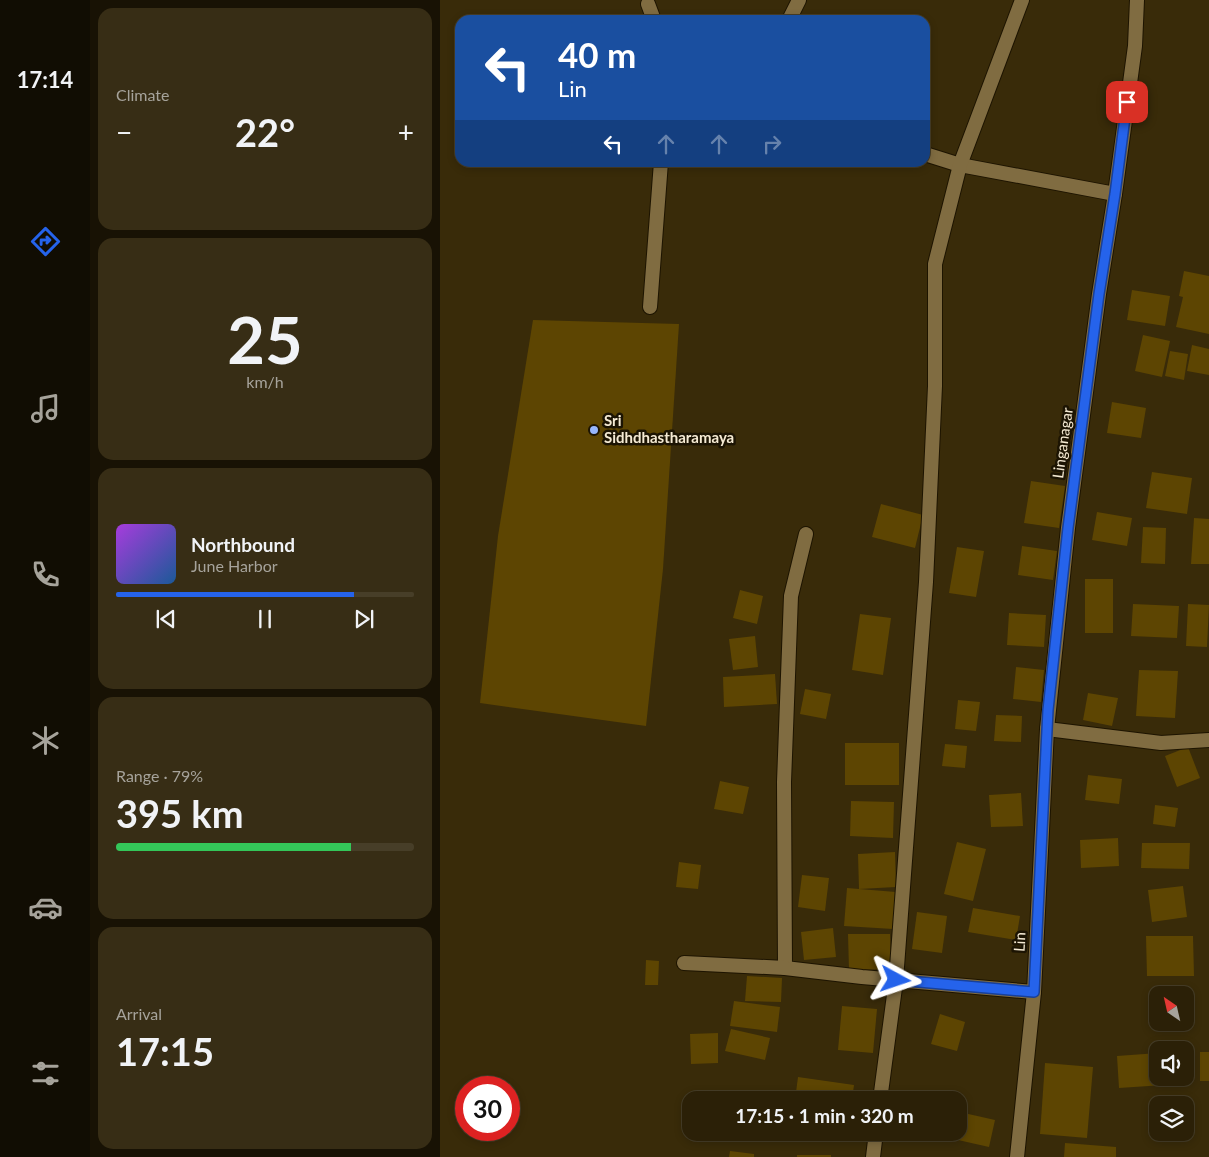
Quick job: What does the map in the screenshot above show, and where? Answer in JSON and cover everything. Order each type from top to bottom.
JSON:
[{"type":"street","points":[[792,15],[799,0]]},
{"type":"street","points":[[881,1091],[896,980],[926,582],[935,386],[935,264],[960,165],[1022,0]]},
{"type":"street","name":"Linganagar","points":[[1047,729],[1069,518],[1135,46],[1136,1]]},
{"type":"street","points":[[648,4],[652,15]]},
{"type":"street","points":[[930,156],[960,165],[1115,194]]},
{"type":"street","points":[[650,307],[661,167]]},
{"type":"street","points":[[785,968],[784,782],[791,596],[806,534]]},
{"type":"street","points":[[1047,729],[1161,743],[1209,740]]},
{"type":"street","name":"Lin","points":[[1017,1157],[1034,992],[1047,729]]},
{"type":"street","points":[[684,963],[785,968],[862,978],[1034,992]]},
{"type":"street","points":[[873,1157],[875,1141]]},
{"type":"building","points":[[1184,271],[1209,276],[1209,334],[1176,327],[1183,297],[1179,296]]},
{"type":"building","points":[[1132,290],[1170,296],[1165,326],[1127,320]]},
{"type":"building","name":"Sri Sidhdhastharamaya","points":[[533,320],[679,324],[663,569],[646,726],[480,703],[498,536]]},
{"type":"building","points":[[1143,335],[1170,341],[1162,377],[1135,371]]},
{"type":"building","points":[[1192,345],[1209,349],[1209,375],[1187,371]]},
{"type":"building","points":[[1170,351],[1188,354],[1184,380],[1165,376]]},
{"type":"building","points":[[1112,402],[1146,408],[1141,438],[1107,433]]},
{"type":"building","points":[[1152,472],[1192,478],[1187,514],[1146,508]]},
{"type":"building","points":[[1031,481],[1065,486],[1059,528],[1024,523]]},
{"type":"building","points":[[881,504],[923,515],[915,548],[872,537]]},
{"type":"building","points":[[1097,512],[1132,518],[1127,546],[1092,540]]},
{"type":"building","points":[[1194,518],[1209,519],[1209,564],[1191,564]]},
{"type":"building","points":[[1143,527],[1166,528],[1165,564],[1141,563]]},
{"type":"building","points":[[1022,546],[1057,551],[1053,580],[1018,575]]},
{"type":"building","points":[[957,547],[984,551],[976,597],[949,593]]},
{"type":"building","points":[[1085,579],[1113,579],[1113,633],[1085,633]]},
{"type":"building","points":[[740,590],[763,596],[757,624],[733,618]]},
{"type":"building","points":[[1133,604],[1179,606],[1177,638],[1131,636]]},
{"type":"building","points":[[1188,604],[1209,605],[1207,647],[1186,646]]},
{"type":"building","points":[[1009,613],[1046,615],[1044,647],[1007,645]]},
{"type":"building","points":[[860,614],[891,618],[883,675],[852,670]]},
{"type":"building","points":[[755,636],[758,667],[733,670],[729,639]]},
{"type":"building","points":[[1016,667],[1044,670],[1041,702],[1013,699]]},
{"type":"building","points":[[1139,670],[1178,671],[1175,718],[1136,716]]},
{"type":"building","points":[[775,674],[777,704],[724,707],[723,677]]},
{"type":"building","points":[[805,689],[831,694],[826,719],[800,714]]},
{"type":"building","points":[[1088,693],[1118,698],[1112,726],[1083,720]]},
{"type":"building","points":[[958,700],[980,702],[976,731],[955,729]]},
{"type":"building","points":[[996,715],[1022,716],[1021,742],[994,741]]},
{"type":"building","points":[[845,743],[899,743],[899,785],[845,785]]},
{"type":"building","points":[[945,744],[967,746],[965,768],[942,766]]},
{"type":"building","points":[[1188,747],[1200,778],[1177,787],[1165,756]]},
{"type":"building","points":[[1088,775],[1122,779],[1119,804],[1085,800]]},
{"type":"building","points":[[720,781],[749,787],[743,814],[714,809]]},
{"type":"building","points":[[1021,793],[1023,826],[991,827],[989,795]]},
{"type":"building","points":[[851,801],[894,802],[893,838],[850,836]]},
{"type":"building","points":[[1155,805],[1178,808],[1175,827],[1153,824]]},
{"type":"building","points":[[1118,838],[1119,866],[1081,868],[1080,840]]},
{"type":"building","points":[[957,842],[986,849],[973,901],[944,894]]},
{"type":"building","points":[[1142,843],[1190,843],[1189,869],[1141,868]]},
{"type":"building","points":[[895,852],[896,887],[859,889],[858,854]]},
{"type":"building","points":[[679,862],[701,865],[698,889],[676,887]]},
{"type":"building","points":[[802,875],[829,878],[825,911],[798,907]]},
{"type":"building","points":[[1183,886],[1187,917],[1152,922],[1148,890]]},
{"type":"building","points":[[847,888],[896,892],[893,929],[844,926]]},
{"type":"building","points":[[973,908],[1020,916],[1016,940],[968,932]]},
{"type":"building","points":[[917,912],[947,916],[942,953],[912,949]]},
{"type":"building","points":[[833,928],[836,957],[804,960],[801,932]]},
{"type":"building","points":[[848,934],[890,934],[891,969],[849,970]]},
{"type":"building","points":[[1146,936],[1193,936],[1194,976],[1147,976]]},
{"type":"building","points":[[646,960],[659,961],[658,985],[645,985]]},
{"type":"building","points":[[747,976],[782,978],[781,1002],[745,1001]]},
{"type":"building","points":[[734,1001],[780,1007],[777,1032],[730,1026]]},
{"type":"building","points":[[842,1006],[877,1009],[873,1053],[838,1050]]},
{"type":"building","points":[[940,1014],[965,1022],[957,1051],[931,1044]]},
{"type":"building","points":[[731,1029],[770,1038],[765,1060],[725,1051]]},
{"type":"building","points":[[718,1033],[718,1063],[691,1064],[690,1034]]},
{"type":"building","points":[[1200,1052],[1209,1052],[1209,1081],[1200,1081]]},
{"type":"building","points":[[1149,1054],[1149,1086],[1119,1088],[1117,1056]]},
{"type":"building","points":[[1045,1063],[1093,1067],[1087,1138],[1040,1134]]},
{"type":"building","points":[[798,1077],[854,1085],[853,1091],[796,1091]]},
{"type":"building","points":[[967,1114],[995,1120],[989,1147],[962,1141],[967,1141]]},
{"type":"building","points":[[1065,1143],[1116,1147],[1116,1157],[1064,1157]]},
{"type":"building","points":[[730,1151],[754,1154],[754,1157],[729,1157]]},
{"type":"building","points":[[797,1155],[831,1155],[831,1157],[797,1157]]},
{"type":"place","name":"Sri Sidhdhastharamaya","points":[[594,430]]},
{"type":"route","points":[[896,980],[1034,992],[1048,710],[1068,528],[1127,102]]}]
